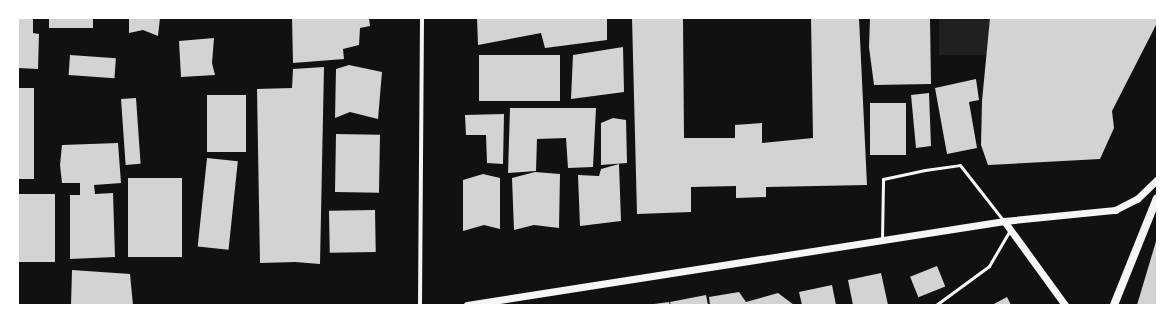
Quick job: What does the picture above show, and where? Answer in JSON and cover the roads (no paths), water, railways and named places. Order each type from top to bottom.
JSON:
[{"type":"main road","points":[[1114,305],[1157,198]]},
{"type":"street","points":[[420,305],[422,18]]},
{"type":"street","points":[[467,305],[1004,221],[1115,210],[1137,199],[1157,180]]},
{"type":"street","points":[[1004,221],[1011,228],[1065,305]]},
{"type":"lane","points":[[882,239],[883,179],[925,170],[960,165],[1004,221]]},
{"type":"lane","points":[[936,305],[989,266],[1002,248],[1011,228]]}]
